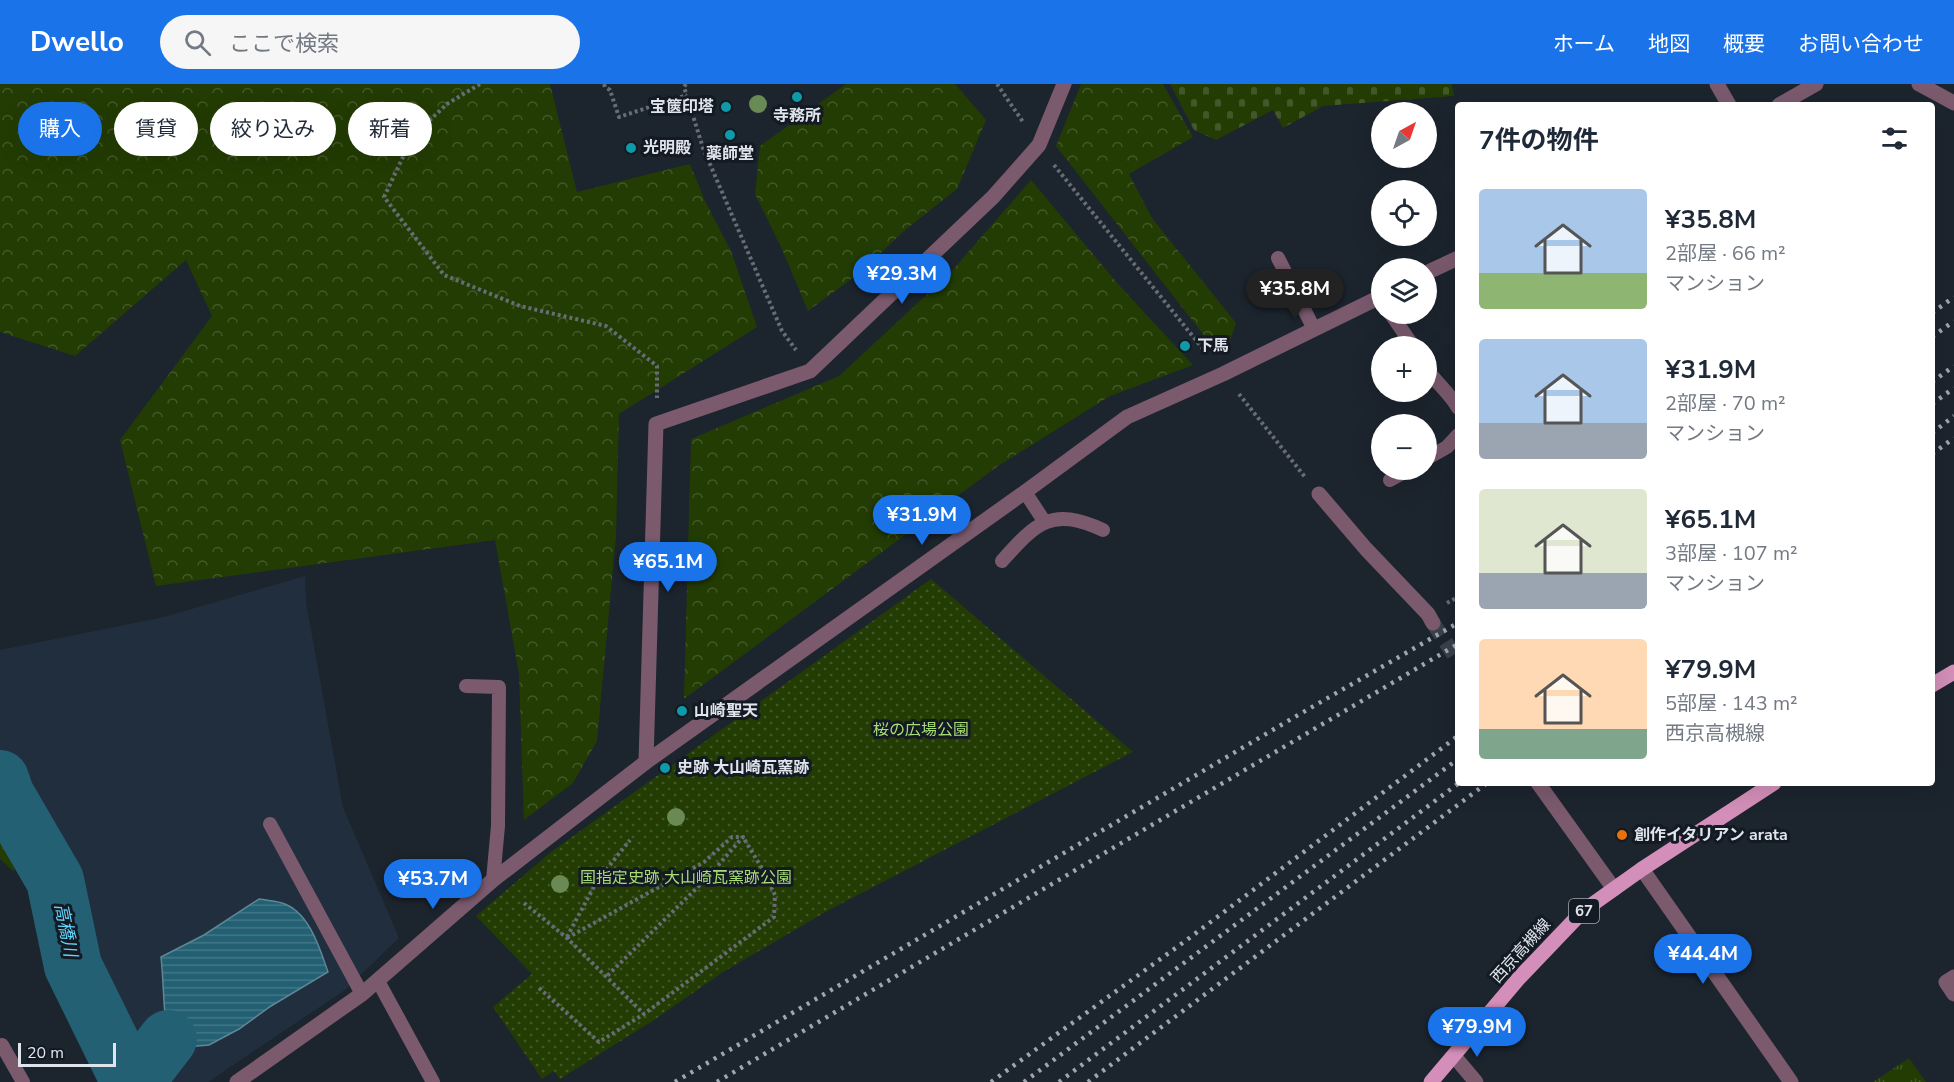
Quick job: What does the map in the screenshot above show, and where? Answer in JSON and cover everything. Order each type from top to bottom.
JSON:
[{"type":"main road","points":[[1935,683],[1954,672]]},
{"type":"main road","name":"西京高槻線","points":[[1431,1082],[1558,936],[1583,911],[1642,869],[1769,786]]},
{"type":"street","points":[[646,762],[657,424],[810,371],[993,197],[1039,145],[1064,84]]},
{"type":"street","points":[[1717,84],[1727,102]]},
{"type":"street","points":[[1784,102],[1816,84]]},
{"type":"street","points":[[1919,84],[1954,103]]},
{"type":"street","points":[[1437,268],[1455,259]]},
{"type":"street","points":[[237,1082],[362,994],[493,880],[646,762],[1127,417],[1223,374],[1371,302]]},
{"type":"street","points":[[1319,494],[1366,549],[1428,614],[1433,623]]},
{"type":"street","points":[[1540,786],[1614,890]]},
{"type":"street","points":[[1642,869],[1791,1082]]},
{"type":"street","points":[[1954,977],[1946,982],[1954,994]]},
{"type":"street","points":[[1454,1056],[1476,1082]]},
{"type":"lane","points":[[1278,258],[1314,329]]},
{"type":"lane","points":[[1437,383],[1455,402]]},
{"type":"lane","points":[[1437,453],[1447,447],[1455,438]]},
{"type":"lane","points":[[1025,492],[1044,521]]},
{"type":"lane","points":[[1002,561],[1026,534],[1044,521],[1065,519],[1088,523],[1103,530]]},
{"type":"lane","points":[[466,686],[499,687],[498,826],[493,880]]},
{"type":"lane","points":[[270,824],[362,994]]},
{"type":"lane","points":[[378,981],[433,1082]]},
{"type":"lane","points":[[2,1045],[23,1082]]},
{"type":"path","points":[[480,84],[447,104],[413,136],[384,197],[444,275],[520,306],[606,326],[657,366],[657,424]]},
{"type":"path","points":[[604,84],[610,90],[619,117],[687,95]]},
{"type":"path","points":[[686,84],[684,87],[703,148],[782,330]]},
{"type":"path","points":[[997,84],[1039,145],[1319,494]]},
{"type":"path","points":[[567,938],[704,862],[732,837],[743,837]]},
{"type":"path","points":[[606,977],[705,880],[743,837]]},
{"type":"path","points":[[539,988],[599,1042],[644,1014],[774,917],[775,895],[743,837]]},
{"type":"path","points":[[567,938],[597,881],[630,840]]},
{"type":"path","points":[[524,903],[567,938],[644,1014]]},
{"type":"shaded area","points":[[305,576],[306,602],[343,807],[399,938],[345,990],[208,1082],[141,1082],[83,964],[58,879],[8,793],[0,769],[0,650],[164,617]]},
{"type":"green space","points":[[0,84],[550,84],[577,192],[690,164],[705,201],[731,251],[757,327],[619,414],[616,536],[597,741],[573,783],[524,820],[519,674],[495,540],[156,586],[120,440],[212,316],[186,260],[75,356],[0,332]]},
{"type":"green space","points":[[846,84],[955,84],[986,120],[957,189],[905,230],[862,271],[808,311],[781,247],[755,194],[760,146]]},
{"type":"green space","points":[[1081,84],[1163,84],[1193,137],[1129,174],[1152,218],[1236,323],[1229,344],[1210,343],[1056,146]]},
{"type":"green space","points":[[1170,84],[1452,84],[1454,96],[1323,106],[1283,128],[1273,110],[1216,140],[1194,130]]},
{"type":"green space","points":[[1031,180],[1118,284],[1193,365],[1110,396],[998,466],[684,699],[691,439],[839,376],[950,273]]},
{"type":"green space","points":[[931,579],[1133,752],[827,911],[723,972],[654,1020],[560,1079],[554,1071],[542,1079],[493,1007],[532,974],[476,916],[551,852]]},
{"type":"green space","points":[[0,795],[19,836],[14,872],[0,859]]},
{"type":"green space","points":[[1909,1058],[1926,1082],[1873,1082]]},
{"type":"water","points":[[259,899],[282,903],[299,914],[312,932],[328,972],[271,1006],[239,1029],[209,1045],[185,1047],[168,1039],[161,957],[204,935]]},
{"type":"waterway","name":"高橋川","points":[[0,779],[5,794],[55,880],[73,966],[130,1082]]},
{"type":"waterway","points":[[135,1082],[168,1039]]},
{"type":"tunnel","points":[[1433,623],[1455,656]]},
{"type":"railway","points":[[1935,311],[1954,297]]},
{"type":"railway","points":[[1935,335],[1954,321]]},
{"type":"railway","points":[[1935,380],[1954,366]]},
{"type":"railway","points":[[1935,402],[1954,388]]},
{"type":"railway","points":[[1935,431],[1954,416]]},
{"type":"railway","points":[[1935,452],[1954,438]]},
{"type":"railway","points":[[675,1082],[1455,625]]},
{"type":"railway","points":[[717,1082],[1455,646]]},
{"type":"railway","points":[[991,1082],[1188,939],[1455,738]]},
{"type":"railway","points":[[1024,1082],[1455,761]]},
{"type":"railway","points":[[1059,1082],[1455,786]]},
{"type":"railway","points":[[1088,1082],[1483,786]]},
{"type":"place","name":"寺務所","points":[[797,97]]},
{"type":"place","name":"宝篋印塔","points":[[726,107]]},
{"type":"place","name":"薬師堂","points":[[730,135]]},
{"type":"place","name":"光明殿","points":[[631,148]]},
{"type":"place","name":"下馬","points":[[1185,346]]},
{"type":"place","name":"山崎聖天","points":[[682,711]]},
{"type":"place","name":"史跡 大山崎瓦窯跡","points":[[665,768]]},
{"type":"place","name":"創作イタリアン arata","points":[[1622,835]]},
{"type":"park label","name":"桜の広場公園","points":[[921,730]]},
{"type":"park label","name":"国指定史跡 大山崎瓦窯跡公園","points":[[686,878]]}]
